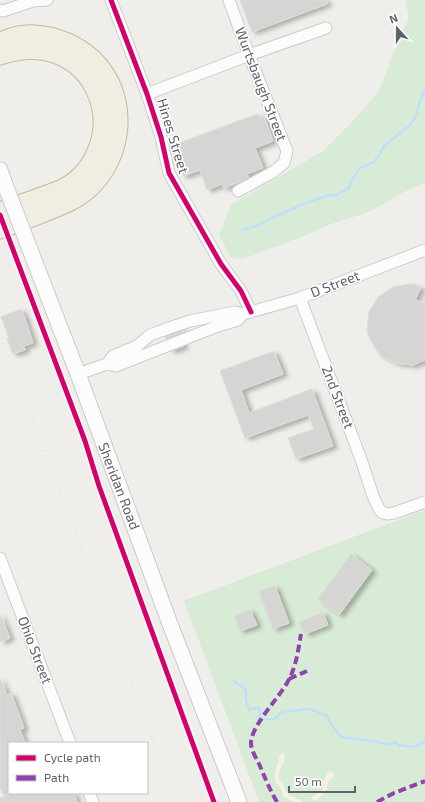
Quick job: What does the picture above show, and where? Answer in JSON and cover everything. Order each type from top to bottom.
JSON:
[{"type":"highway","points":[[0,229],[64,204],[80,196],[104,172],[111,159],[118,132],[118,115],[113,90],[101,68],[82,51],[59,40],[34,35],[3,48]]},
{"type":"highway","points":[[0,212],[60,190],[77,179],[92,163],[102,138],[104,127],[102,105],[98,94],[93,84],[76,66],[63,57],[47,51],[3,48]]},
{"type":"main road","name":"Sheridan Road","points":[[2,176],[78,374],[170,624],[240,802]]},
{"type":"street","points":[[0,10],[3,11],[32,1],[47,0]]},
{"type":"street","name":"Hines Street","points":[[111,0],[147,94],[169,173],[221,264],[241,291],[247,313]]},
{"type":"street","name":"Wurtsbaugh Street","points":[[229,0],[287,151],[284,163],[273,172],[238,191]]},
{"type":"street","points":[[147,94],[249,55],[326,28]]},
{"type":"street","name":"D Street","points":[[107,364],[113,356],[137,346],[150,335],[190,321],[235,312],[247,313],[300,298],[425,250]]},
{"type":"street","name":"2nd Street","points":[[300,298],[379,509],[383,513],[394,513],[425,502]]},
{"type":"street","name":"D Street","points":[[78,374],[107,364],[116,366],[218,326],[238,320],[247,313]]},
{"type":"street","name":"Ohio Street","points":[[0,558],[70,742]]},
{"type":"green space","points":[[405,0],[425,0],[425,182],[369,212],[331,224],[243,259],[231,258],[219,235],[231,205],[323,151],[353,121],[379,91],[399,38],[409,18]]},
{"type":"green space","points":[[425,510],[425,802],[259,802],[184,601]]},
{"type":"sand","points":[[282,753],[284,754],[285,759],[279,778],[284,785],[285,790],[302,802],[294,802],[284,797],[280,787],[275,781],[275,773],[280,755]]},
{"type":"sand","points":[[330,771],[333,772],[334,776],[328,782],[326,791],[316,801],[313,801],[311,798],[322,790],[324,779]]},
{"type":"building","points":[[240,0],[326,0],[327,4],[252,32]]},
{"type":"building","points":[[257,114],[259,118],[264,116],[273,141],[255,148],[263,168],[247,174],[249,178],[224,188],[222,184],[207,190],[200,170],[183,176],[173,150],[176,148],[174,145]]},
{"type":"building","points":[[410,284],[421,287],[415,300],[425,303],[425,360],[413,365],[396,363],[380,355],[371,341],[367,331],[369,312],[378,297],[393,287]]},
{"type":"building","points":[[21,309],[33,343],[24,346],[25,350],[13,354],[1,317]]},
{"type":"building","points":[[182,329],[185,336],[180,338],[184,346],[171,351],[163,332]]},
{"type":"building","points":[[274,351],[283,374],[241,390],[249,413],[312,389],[333,446],[296,459],[288,438],[314,429],[308,415],[245,438],[220,371]]},
{"type":"building","points":[[351,554],[372,570],[339,615],[318,599]]},
{"type":"building","points":[[275,586],[289,623],[273,629],[259,591]]},
{"type":"building","points":[[250,610],[257,625],[240,631],[235,616]]},
{"type":"building","points":[[323,612],[328,625],[305,634],[299,622]]},
{"type":"building","points":[[0,614],[10,638],[0,642]]},
{"type":"building","points":[[0,678],[7,695],[11,693],[24,728],[20,730],[25,742],[8,742],[8,794],[9,794],[4,796],[0,787]]},
{"type":"building","points":[[10,794],[74,794],[77,802],[0,802],[0,798]]},
{"type":"waterway","points":[[242,230],[263,223],[306,203],[326,196],[336,195],[349,188],[353,178],[360,168],[374,162],[385,145],[409,126],[416,116],[425,89]]},
{"type":"waterway","points":[[234,681],[246,690],[246,700],[249,710],[258,707],[260,711],[258,720],[274,719],[282,712],[310,709],[327,716],[341,737],[373,741],[390,745],[395,742],[399,745],[414,747],[425,742]]},
{"type":"railway","points":[[0,332],[177,802]]},
{"type":"marked path","points":[[277,802],[253,752],[251,743],[255,729],[283,689],[293,671],[301,634]]},
{"type":"marked path","points":[[289,679],[307,671]]},
{"type":"marked path","points":[[377,802],[394,793],[425,781]]},
{"type":"cycle path","points":[[111,0],[147,94],[161,137],[169,173],[221,264],[241,291],[251,312]]},
{"type":"cycle path","points":[[0,215],[85,441],[99,486],[214,802]]}]
